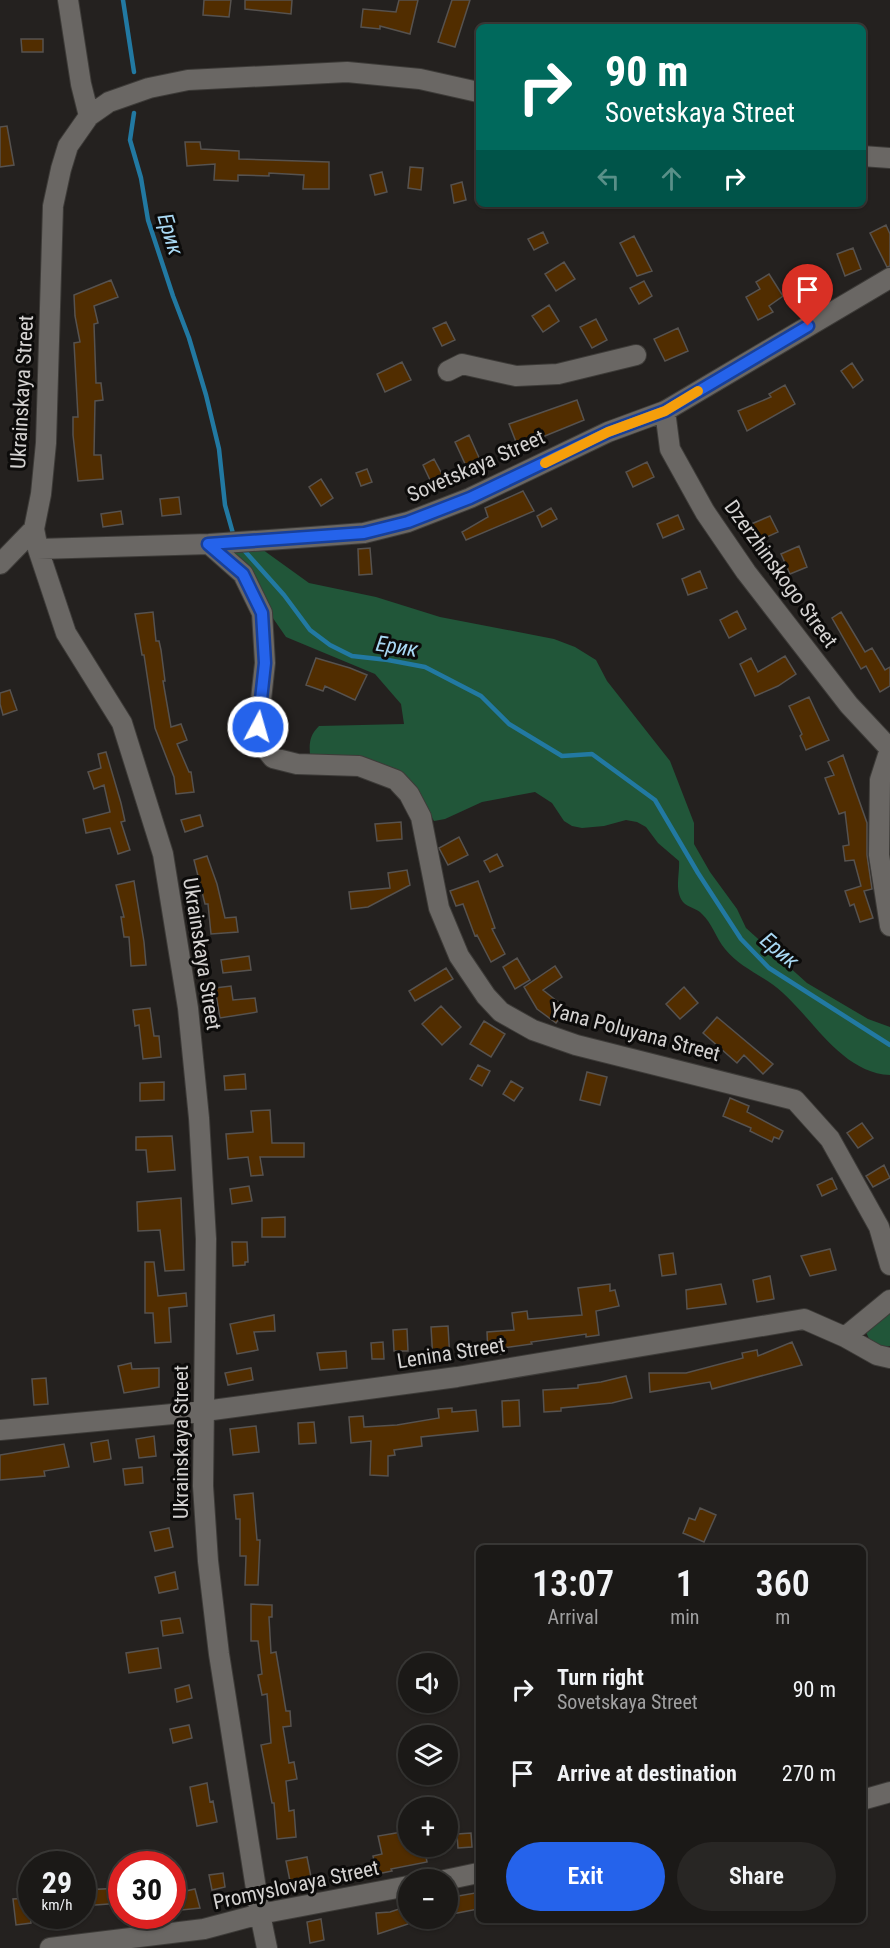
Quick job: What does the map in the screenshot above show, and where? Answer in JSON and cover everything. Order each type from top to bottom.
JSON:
[{"type":"street","points":[[68,0],[81,84],[89,116],[109,102],[149,88],[188,80],[347,72],[420,79],[476,92]]},
{"type":"street","name":"Ukrainskaya Street","points":[[89,116],[68,146],[54,206],[46,443],[41,494],[34,529],[38,549],[66,633],[122,723],[163,854],[188,1008],[199,1118],[206,1239],[202,1486],[208,1562],[219,1654],[267,1948]]},
{"type":"street","points":[[866,156],[890,159]]},
{"type":"street","name":"Sovetskaya Street","points":[[38,549],[208,544],[364,533],[408,522],[470,498],[608,432],[665,411],[890,278]]},
{"type":"street","points":[[448,371],[462,364],[516,376],[558,374],[636,355]]},
{"type":"street","name":"Dzerzhinskogo Street","points":[[665,411],[670,449],[705,512],[746,572],[849,705],[890,749]]},
{"type":"street","points":[[0,564],[34,529]]},
{"type":"street","name":"Yana Poluyana Street","points":[[208,544],[243,574],[262,613],[265,663],[258,727],[260,742],[273,758],[297,764],[359,766],[396,780],[409,794],[421,817],[440,908],[459,956],[486,996],[501,1011],[533,1030],[576,1045],[795,1100],[830,1139],[879,1227],[890,1265]]},
{"type":"street","points":[[890,749],[880,780],[879,855],[890,926]]},
{"type":"street","points":[[845,1337],[890,1300]]},
{"type":"street","name":"Lenina Street","points":[[0,1430],[205,1411],[457,1377],[804,1319],[890,1358]]},
{"type":"street","points":[[866,1799],[890,1792]]},
{"type":"street","points":[[458,1877],[476,1873]]},
{"type":"street","name":"Promyslovaya Street","points":[[50,1948],[204,1929],[260,1914],[398,1888]]},
{"type":"green space","points":[[223,546],[259,547],[309,583],[376,597],[440,617],[554,639],[575,647],[596,660],[607,681],[670,761],[694,823],[694,844],[710,872],[737,909],[746,928],[807,983],[868,1019],[890,1027],[890,1075],[873,1072],[844,1056],[783,993],[731,956],[705,918],[698,910],[685,904],[680,897],[679,861],[658,843],[646,827],[637,822],[626,820],[604,826],[582,828],[572,826],[564,821],[552,803],[535,792],[482,802],[445,819],[434,821],[411,782],[310,755],[311,739],[319,726],[404,724],[401,704],[375,674],[286,637]]},
{"type":"green space","points":[[890,1309],[890,1346],[878,1348],[870,1341],[866,1332],[871,1324]]},
{"type":"building","points":[[204,0],[231,0],[229,17],[203,15]]},
{"type":"building","points":[[245,0],[292,0],[291,14],[245,9]]},
{"type":"building","points":[[399,0],[418,0],[410,34],[380,26],[380,29],[361,27],[363,9],[396,12]]},
{"type":"building","points":[[452,0],[470,0],[455,47],[438,42]]},
{"type":"building","points":[[21,39],[43,39],[43,52],[22,52]]},
{"type":"building","points":[[7,126],[14,165],[0,167],[0,127]]},
{"type":"building","points":[[185,142],[200,142],[201,149],[239,151],[239,159],[329,162],[329,189],[303,189],[304,175],[269,173],[269,176],[238,175],[238,181],[214,180],[215,164],[187,166]]},
{"type":"building","points":[[410,167],[423,168],[421,190],[408,188]]},
{"type":"building","points":[[382,172],[387,192],[375,195],[370,175]]},
{"type":"building","points":[[462,182],[466,200],[454,203],[451,185]]},
{"type":"building","points":[[886,225],[890,234],[890,266],[887,267],[870,233]]},
{"type":"building","points":[[543,232],[548,243],[534,250],[528,239]]},
{"type":"building","points":[[634,236],[652,271],[637,276],[620,243]]},
{"type":"building","points":[[853,248],[861,269],[845,276],[837,254]]},
{"type":"building","points":[[564,262],[575,279],[556,291],[545,274]]},
{"type":"building","points":[[769,274],[783,296],[769,306],[773,312],[758,320],[746,297],[760,289],[756,282]]},
{"type":"building","points":[[111,280],[118,297],[94,306],[98,323],[94,324],[96,383],[101,383],[103,400],[95,401],[94,455],[101,455],[103,479],[78,481],[73,435],[73,417],[78,417],[74,343],[80,342],[74,295]]},
{"type":"building","points":[[644,281],[652,296],[639,304],[630,288]]},
{"type":"building","points":[[549,305],[559,321],[543,332],[532,316]]},
{"type":"building","points":[[596,319],[607,340],[592,348],[580,327]]},
{"type":"building","points":[[446,322],[455,340],[442,346],[433,328]]},
{"type":"building","points":[[678,328],[688,351],[665,361],[654,339]]},
{"type":"building","points":[[402,362],[411,380],[385,392],[377,374]]},
{"type":"building","points":[[852,363],[863,380],[853,388],[841,371]]},
{"type":"building","points":[[785,385],[795,404],[747,431],[738,411],[771,397],[769,394]]},
{"type":"building","points":[[577,400],[584,420],[518,447],[509,424]]},
{"type":"building","points":[[469,435],[481,462],[467,468],[455,442]]},
{"type":"building","points":[[434,459],[443,476],[431,482],[423,465]]},
{"type":"building","points":[[647,462],[654,477],[633,487],[626,472]]},
{"type":"building","points":[[367,469],[372,482],[361,486],[356,473]]},
{"type":"building","points":[[321,479],[333,498],[321,506],[309,487]]},
{"type":"building","points":[[523,491],[534,511],[466,540],[462,532],[488,517],[485,508]]},
{"type":"building","points":[[179,497],[181,514],[162,516],[160,499]]},
{"type":"building","points":[[551,508],[557,519],[542,527],[537,516]]},
{"type":"building","points":[[121,511],[123,524],[103,527],[101,514]]},
{"type":"building","points":[[678,515],[684,529],[663,538],[657,524]]},
{"type":"building","points":[[770,516],[778,532],[756,542],[749,525]]},
{"type":"building","points":[[799,546],[807,567],[790,574],[781,554]]},
{"type":"building","points":[[370,548],[372,574],[359,575],[358,549]]},
{"type":"building","points":[[700,571],[707,588],[688,595],[682,579]]},
{"type":"building","points":[[737,611],[746,629],[729,638],[720,620]]},
{"type":"building","points":[[153,612],[156,641],[159,641],[161,650],[165,681],[163,681],[171,727],[181,724],[187,740],[177,744],[191,772],[194,792],[176,794],[174,777],[155,728],[135,614]]},
{"type":"building","points":[[841,612],[865,652],[872,648],[885,670],[890,667],[890,686],[880,692],[866,666],[861,669],[832,618]]},
{"type":"building","points":[[785,656],[796,674],[778,686],[755,696],[740,664],[751,658],[758,672]]},
{"type":"building","points":[[316,658],[367,675],[355,700],[325,686],[323,691],[306,685]]},
{"type":"building","points":[[10,690],[17,710],[3,715],[0,693]]},
{"type":"building","points":[[809,697],[829,740],[806,750],[800,736],[802,734],[789,706]]},
{"type":"building","points":[[106,752],[121,803],[125,821],[121,822],[130,850],[118,854],[110,828],[86,833],[83,819],[110,812],[104,785],[94,789],[88,772],[101,768],[98,754]]},
{"type":"building","points":[[843,755],[867,823],[867,855],[872,889],[864,891],[873,918],[860,922],[854,904],[850,906],[845,891],[861,886],[854,860],[845,861],[843,846],[849,845],[845,812],[839,814],[825,778],[834,775],[828,762]]},
{"type":"building","points":[[200,815],[203,826],[185,832],[181,820]]},
{"type":"building","points":[[401,822],[402,839],[377,841],[375,824]]},
{"type":"building","points":[[459,837],[468,855],[448,865],[439,848]]},
{"type":"building","points":[[497,854],[503,866],[490,872],[484,861]]},
{"type":"building","points":[[207,856],[225,918],[236,917],[238,932],[211,934],[208,904],[205,904],[194,860]]},
{"type":"building","points":[[407,870],[410,885],[368,907],[351,909],[349,892],[390,888],[388,873]]},
{"type":"building","points":[[134,881],[146,965],[131,966],[129,937],[124,937],[121,917],[124,917],[116,885]]},
{"type":"building","points":[[478,881],[495,928],[492,929],[505,954],[491,962],[477,935],[475,936],[463,904],[456,906],[450,891]]},
{"type":"building","points":[[249,956],[251,970],[223,973],[221,960]]},
{"type":"building","points":[[517,958],[530,980],[515,989],[503,967]]},
{"type":"building","points":[[555,966],[562,977],[543,990],[567,1009],[556,1023],[537,1009],[524,987]]},
{"type":"building","points":[[446,968],[453,979],[415,1001],[409,991]]},
{"type":"building","points":[[231,986],[233,1000],[255,998],[257,1012],[220,1018],[215,988]]},
{"type":"building","points":[[684,987],[698,1003],[680,1019],[666,1004]]},
{"type":"building","points":[[441,1006],[461,1027],[442,1045],[422,1024]]},
{"type":"building","points":[[150,1008],[154,1036],[159,1036],[161,1057],[143,1059],[139,1025],[135,1026],[133,1010]]},
{"type":"building","points":[[717,1017],[773,1064],[763,1074],[744,1055],[737,1063],[703,1033]]},
{"type":"building","points":[[484,1021],[505,1034],[491,1057],[470,1044]]},
{"type":"building","points":[[478,1065],[490,1071],[482,1086],[470,1079]]},
{"type":"building","points":[[587,1072],[607,1077],[600,1105],[580,1100]]},
{"type":"building","points":[[245,1074],[246,1089],[225,1090],[224,1076]]},
{"type":"building","points":[[511,1081],[523,1088],[514,1101],[503,1094]]},
{"type":"building","points":[[164,1082],[164,1100],[140,1101],[140,1083]]},
{"type":"building","points":[[730,1098],[749,1106],[747,1112],[783,1131],[779,1139],[774,1137],[772,1142],[750,1131],[751,1128],[723,1116]]},
{"type":"building","points":[[270,1110],[272,1143],[304,1143],[304,1157],[260,1157],[263,1175],[251,1176],[248,1157],[228,1159],[226,1134],[253,1132],[251,1111]]},
{"type":"building","points":[[862,1123],[873,1138],[858,1148],[847,1133]]},
{"type":"building","points":[[172,1136],[175,1170],[148,1172],[146,1150],[136,1150],[136,1137]]},
{"type":"building","points":[[884,1165],[890,1178],[873,1187],[866,1176]]},
{"type":"building","points":[[832,1178],[837,1189],[822,1196],[817,1185]]},
{"type":"building","points":[[249,1186],[252,1201],[232,1204],[230,1189]]},
{"type":"building","points":[[181,1198],[184,1270],[165,1271],[160,1230],[138,1231],[137,1202]]},
{"type":"building","points":[[285,1217],[285,1237],[262,1237],[262,1218]]},
{"type":"building","points":[[232,1242],[247,1242],[248,1262],[245,1262],[245,1265],[233,1266]]},
{"type":"building","points":[[830,1249],[836,1270],[810,1276],[801,1256]]},
{"type":"building","points":[[673,1253],[676,1274],[662,1276],[659,1255]]},
{"type":"building","points":[[145,1262],[154,1262],[158,1296],[186,1293],[187,1306],[169,1308],[171,1342],[155,1343],[153,1313],[145,1313]]},
{"type":"building","points":[[770,1276],[774,1299],[757,1302],[753,1280]]},
{"type":"building","points":[[610,1284],[610,1291],[615,1290],[619,1306],[596,1311],[599,1335],[586,1337],[586,1334],[531,1342],[532,1344],[502,1348],[502,1354],[488,1355],[487,1332],[514,1330],[512,1313],[527,1311],[528,1319],[582,1315],[578,1288]]},
{"type":"building","points":[[721,1284],[726,1304],[687,1309],[686,1290]]},
{"type":"building","points":[[274,1315],[275,1331],[254,1332],[258,1350],[237,1354],[230,1324]]},
{"type":"building","points":[[448,1326],[450,1360],[433,1361],[431,1327]]},
{"type":"building","points":[[407,1329],[408,1351],[394,1351],[393,1330]]},
{"type":"building","points":[[383,1342],[384,1359],[372,1359],[371,1343]]},
{"type":"building","points":[[792,1342],[802,1365],[712,1389],[710,1382],[650,1392],[649,1373],[686,1373],[743,1358],[742,1353],[757,1350],[758,1356]]},
{"type":"building","points":[[346,1351],[347,1368],[320,1370],[317,1353]]},
{"type":"building","points":[[131,1363],[132,1369],[159,1368],[159,1387],[124,1393],[118,1366]]},
{"type":"building","points":[[251,1368],[253,1380],[228,1385],[225,1373]]},
{"type":"building","points":[[626,1376],[632,1398],[544,1412],[543,1390],[578,1388],[578,1385]]},
{"type":"building","points":[[46,1378],[48,1404],[34,1405],[32,1379]]},
{"type":"building","points":[[519,1400],[520,1426],[503,1427],[502,1401]]},
{"type":"building","points":[[452,1408],[452,1412],[476,1410],[478,1431],[421,1437],[422,1446],[394,1450],[395,1455],[388,1456],[388,1476],[370,1475],[371,1441],[351,1443],[349,1417],[363,1416],[364,1427],[397,1425],[439,1418],[438,1409]]},
{"type":"building","points":[[314,1422],[316,1443],[299,1444],[298,1423]]},
{"type":"building","points":[[256,1426],[259,1452],[233,1455],[230,1429]]},
{"type":"building","points":[[154,1436],[156,1456],[139,1458],[136,1439]]},
{"type":"building","points":[[108,1440],[111,1459],[94,1462],[91,1443]]},
{"type":"building","points":[[64,1444],[69,1467],[44,1471],[45,1476],[0,1480],[0,1455]]},
{"type":"building","points":[[142,1467],[143,1483],[125,1485],[123,1469]]},
{"type":"building","points":[[253,1493],[257,1540],[260,1540],[258,1585],[245,1585],[246,1556],[240,1556],[240,1519],[236,1519],[234,1495]]},
{"type":"building","points":[[700,1508],[716,1515],[704,1542],[683,1533],[689,1518],[695,1520]]},
{"type":"building","points":[[169,1528],[173,1547],[155,1551],[150,1532]]},
{"type":"building","points":[[175,1572],[178,1589],[159,1593],[155,1577]]},
{"type":"building","points":[[251,1604],[272,1605],[272,1617],[269,1617],[271,1653],[276,1652],[286,1711],[290,1711],[291,1726],[283,1727],[289,1763],[294,1762],[297,1779],[286,1781],[289,1811],[294,1810],[296,1837],[277,1839],[274,1803],[272,1803],[261,1745],[271,1743],[267,1694],[262,1695],[258,1675],[262,1674],[258,1641],[251,1641]]},
{"type":"building","points":[[180,1618],[183,1633],[163,1636],[161,1621]]},
{"type":"building","points":[[158,1648],[161,1668],[129,1673],[126,1653]]},
{"type":"building","points":[[189,1685],[192,1698],[177,1702],[175,1689]]},
{"type":"building","points":[[189,1725],[192,1738],[173,1743],[170,1729]]},
{"type":"building","points":[[207,1783],[210,1802],[213,1801],[217,1822],[197,1826],[190,1787]]},
{"type":"building","points":[[398,1833],[398,1857],[426,1857],[427,1862],[377,1874],[373,1856],[382,1854],[378,1836]]},
{"type":"building","points":[[471,1833],[472,1847],[458,1848],[458,1834]]},
{"type":"building","points":[[307,1857],[312,1882],[291,1886],[286,1861]]},
{"type":"building","points":[[223,1873],[225,1887],[212,1890],[209,1875]]},
{"type":"building","points":[[96,1889],[108,1889],[108,1904],[96,1905]]},
{"type":"building","points":[[195,1889],[200,1908],[186,1910],[186,1891]]},
{"type":"building","points":[[475,1893],[476,1909],[458,1913],[458,1896]]},
{"type":"building","points":[[13,1899],[18,1899],[18,1925],[16,1925]]},
{"type":"building","points":[[398,1909],[398,1927],[378,1934],[376,1913]]},
{"type":"building","points":[[321,1919],[324,1940],[310,1943],[307,1922]]},
{"type":"waterway","name":"Ерик","points":[[123,0],[134,72]]},
{"type":"waterway","name":"Ерик","points":[[134,113],[130,140],[141,178],[148,220],[206,395],[219,449],[225,505],[234,537]]},
{"type":"waterway","name":"Ерик","points":[[242,548],[284,595],[310,630],[330,645],[352,656],[425,667],[481,696],[509,724],[562,756],[592,754],[655,800],[698,873],[741,939],[769,968],[890,1045]]},
{"type":"slow traffic","points":[[545,463],[608,432],[665,411],[698,391]]},
{"type":"route","points":[[258,727],[265,663],[262,613],[243,574],[208,544],[364,533],[408,522],[470,498],[608,432],[665,411],[808,326]]}]
